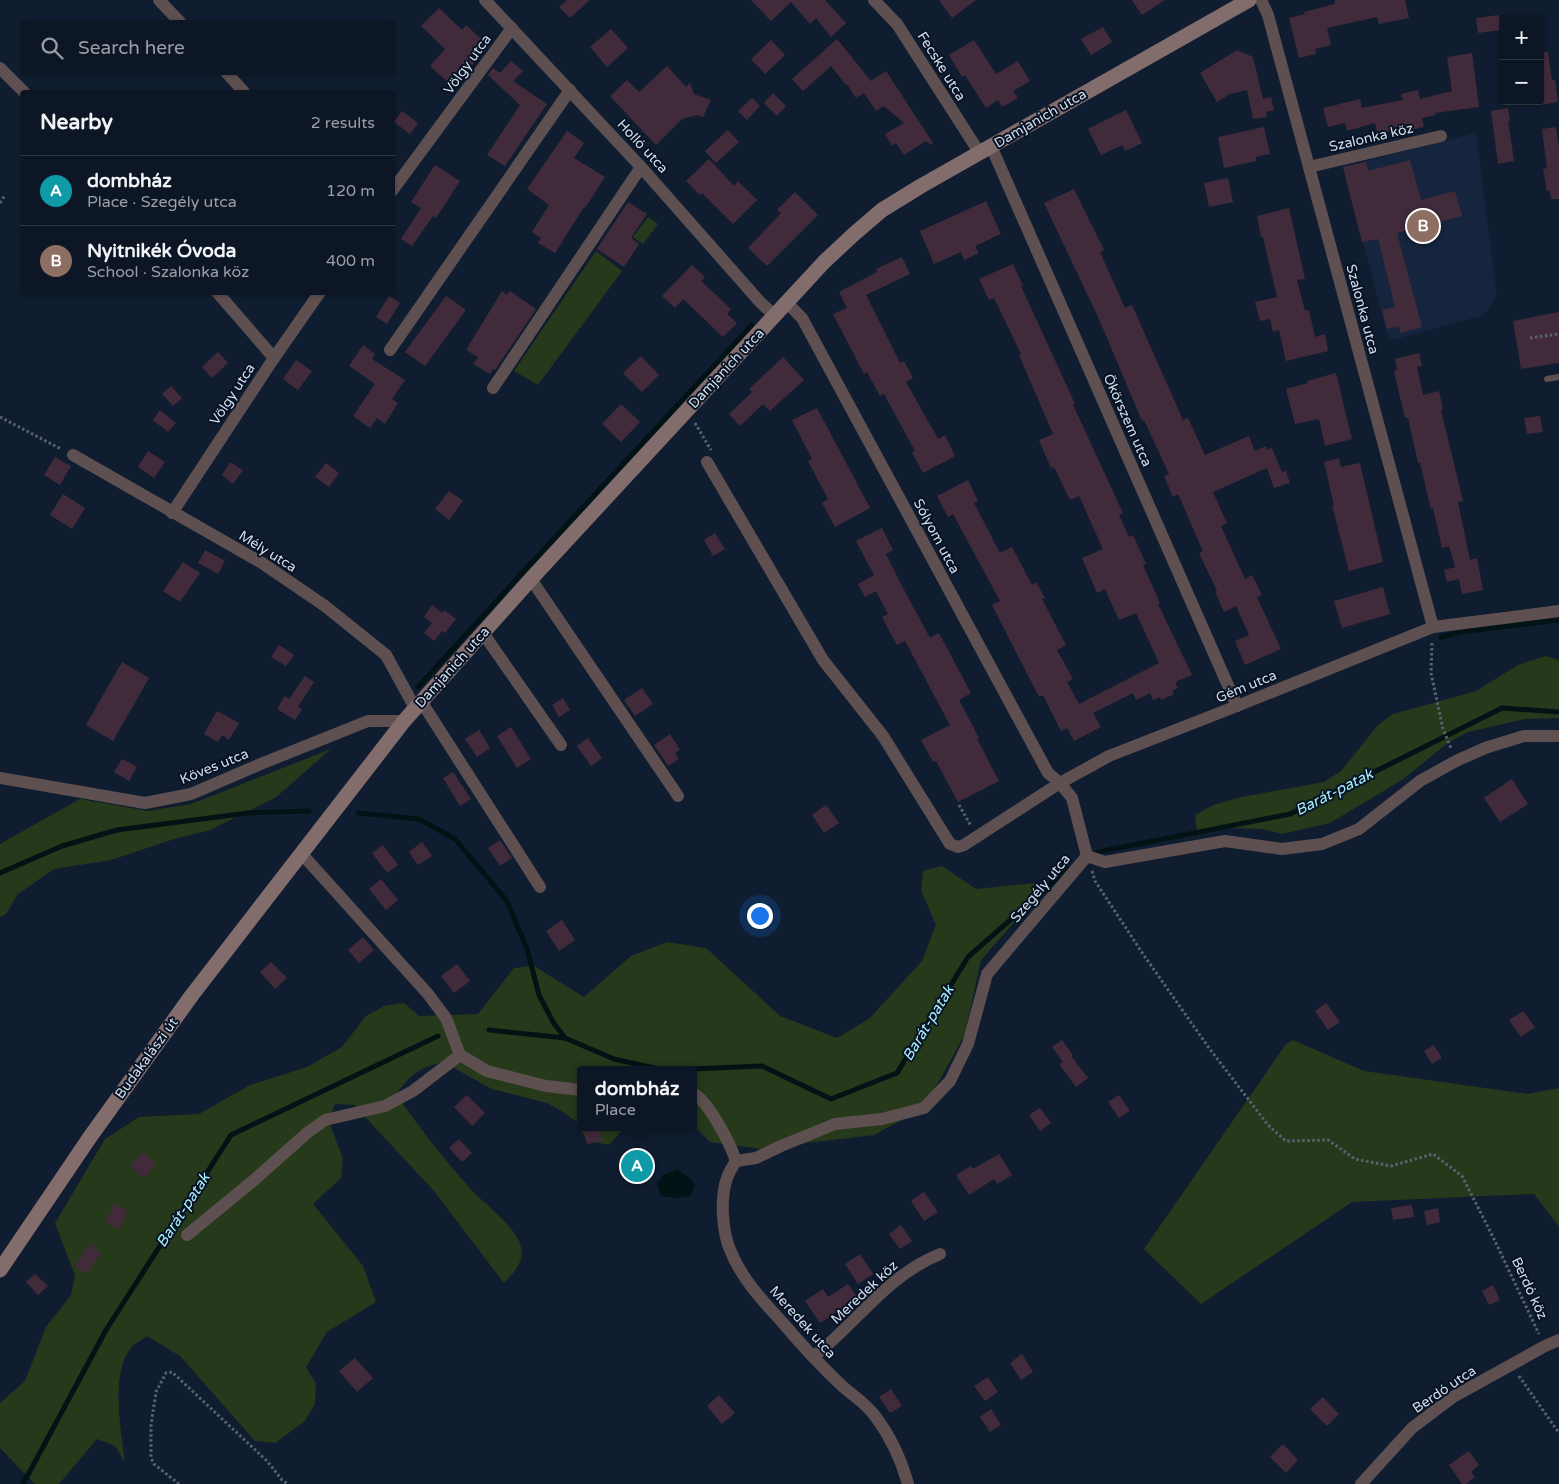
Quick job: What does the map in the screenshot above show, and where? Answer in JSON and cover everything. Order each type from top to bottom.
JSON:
[{"type":"main road","name":"Damjanich utca","points":[[301,853],[418,704],[824,262],[854,234],[882,210],[985,149],[1248,0]]},
{"type":"main road","name":"Budakalászi út","points":[[0,1270],[90,1137],[192,995],[301,853]]},
{"type":"street","points":[[159,0],[178,20]]},
{"type":"street","name":"Holló utca","points":[[485,0],[642,167],[760,302],[775,316]]},
{"type":"street","name":"Fecske utca","points":[[874,0],[898,24],[985,149]]},
{"type":"street","name":"Szalonka utca","points":[[1261,0],[1268,15],[1432,627]]},
{"type":"street","name":"Völgy utca","points":[[395,187],[512,28]]},
{"type":"street","points":[[0,68],[22,90]]},
{"type":"street","points":[[229,75],[242,90]]},
{"type":"street","points":[[390,350],[570,90]]},
{"type":"street","name":"Szalonka köz","points":[[1309,166],[1441,136]]},
{"type":"street","name":"Ökörszem utca","points":[[985,149],[1237,706]]},
{"type":"street","points":[[494,388],[642,167]]},
{"type":"street","points":[[220,295],[274,358]]},
{"type":"street","name":"Völgy utca","points":[[172,513],[318,295]]},
{"type":"street","name":"Sólyom utca","points":[[788,303],[802,318],[1048,773],[1060,783],[1072,798],[1087,856]]},
{"type":"street","name":"Mély utca","points":[[73,455],[262,563],[325,606],[386,655],[540,887]]},
{"type":"street","name":"Gém utca","points":[[707,462],[823,660],[883,736],[950,844],[958,847],[1060,783],[1109,756],[1432,627],[1559,611]]},
{"type":"street","points":[[531,579],[678,796]]},
{"type":"street","points":[[483,633],[561,745]]},
{"type":"street","name":"Köves utca","points":[[0,778],[145,803],[191,794],[368,721],[404,721]]},
{"type":"street","name":"Szegély utca","points":[[736,1161],[756,1158],[780,1146],[835,1124],[882,1119],[924,1108],[950,1081],[968,1044],[987,974],[1087,856],[1105,862],[1225,841],[1282,849],[1322,844],[1359,829],[1420,781],[1456,761],[1485,748],[1524,736],[1559,736]]},
{"type":"street","points":[[301,853],[428,994],[446,1018],[460,1055],[487,1071],[546,1086],[577,1090]]},
{"type":"street","points":[[187,1235],[253,1181],[307,1133],[326,1120],[385,1106],[412,1091],[460,1055]]},
{"type":"street","points":[[697,1095],[732,1147],[736,1161]]},
{"type":"street","name":"Meredek utca","points":[[736,1161],[727,1177],[724,1194],[723,1222],[730,1252],[749,1283],[813,1357],[874,1414],[889,1435],[908,1484]]},
{"type":"street","name":"Meredek köz","points":[[813,1357],[834,1341],[891,1283],[914,1266],[940,1254]]},
{"type":"street","name":"Berdó utca","points":[[1366,1482],[1412,1428],[1453,1397],[1559,1340]]},
{"type":"lane","points":[[1547,379],[1559,377]]},
{"type":"path","points":[[0,203],[4,196]]},
{"type":"path","points":[[1530,338],[1559,334]]},
{"type":"path","points":[[685,412],[696,424],[714,455],[707,462]]},
{"type":"path","points":[[0,417],[73,455]]},
{"type":"path","points":[[1432,627],[1431,673],[1443,729],[1447,736]]},
{"type":"path","points":[[959,805],[977,836]]},
{"type":"path","name":"Berdó köz","points":[[1087,856],[1095,881],[1143,954],[1209,1048],[1268,1125],[1286,1140],[1328,1140],[1356,1159],[1391,1166],[1434,1154],[1462,1176],[1545,1346]]},
{"type":"path","points":[[1511,1365],[1559,1433]]},
{"type":"path","points":[[179,1484],[154,1464],[151,1458],[151,1425],[156,1392],[166,1373],[172,1372],[288,1484]]},
{"type":"shaded area","points":[[1476,133],[1497,295],[1484,315],[1389,341],[1343,167]]},
{"type":"shaded area","points":[[678,1169],[694,1183],[695,1187],[690,1196],[678,1198],[661,1196],[657,1183],[663,1175]]},
{"type":"green space","points":[[648,217],[658,224],[643,244],[633,237]]},
{"type":"green space","points":[[596,251],[622,271],[538,385],[514,371]]},
{"type":"green space","points":[[1545,656],[1559,660],[1559,718],[1525,719],[1468,732],[1449,742],[1402,780],[1330,823],[1282,834],[1262,829],[1222,828],[1197,833],[1195,815],[1213,805],[1241,797],[1324,782],[1341,771],[1378,725],[1393,714],[1476,691],[1518,665]]},
{"type":"green space","points":[[331,749],[275,798],[210,830],[174,839],[111,860],[54,869],[18,894],[6,914],[0,917],[0,844],[80,799],[148,811],[191,804]]},
{"type":"green space","points":[[942,866],[976,889],[1035,883],[1032,902],[981,960],[965,1034],[924,1108],[874,1135],[781,1146],[776,1151],[710,1142],[697,1129],[697,1066],[577,1066],[577,1122],[547,1103],[492,1089],[443,1062],[422,1069],[406,1081],[396,1094],[450,1165],[475,1194],[506,1223],[518,1239],[522,1252],[520,1262],[504,1283],[434,1191],[354,1105],[335,1104],[329,1122],[343,1159],[341,1178],[313,1204],[363,1266],[376,1302],[327,1332],[306,1367],[316,1384],[315,1404],[305,1421],[275,1443],[255,1441],[180,1356],[147,1336],[131,1348],[121,1372],[119,1403],[125,1462],[115,1446],[97,1439],[59,1484],[35,1484],[0,1448],[0,1403],[25,1381],[46,1327],[71,1295],[75,1276],[55,1223],[105,1139],[139,1117],[199,1114],[250,1085],[307,1067],[342,1047],[366,1016],[384,1006],[404,1003],[419,1016],[478,1014],[514,968],[534,966],[584,997],[631,956],[667,942],[706,948],[780,1016],[837,1038],[870,1018],[922,961],[936,925],[921,890],[923,871]]},
{"type":"green space","points":[[1293,1040],[1364,1071],[1527,1094],[1559,1088],[1559,1227],[1534,1194],[1352,1202],[1201,1304],[1144,1249],[1286,1044]]},
{"type":"green space","points":[[582,1131],[621,1131],[609,1145],[586,1140]]},
{"type":"building","points":[[567,0],[590,0],[570,18],[559,7]]},
{"type":"building","points":[[751,0],[825,0],[846,23],[831,37],[816,18],[810,24],[791,2],[771,21]]},
{"type":"building","points":[[939,0],[976,0],[952,18]]},
{"type":"building","points":[[1132,0],[1165,0],[1142,15]]},
{"type":"building","points":[[1335,0],[1405,0],[1409,18],[1379,24],[1377,17],[1327,28],[1331,45],[1315,49],[1316,54],[1299,58],[1289,18],[1335,4]]},
{"type":"building","points":[[439,8],[462,30],[466,25],[489,46],[462,76],[458,73],[449,83],[430,66],[445,49],[421,26]]},
{"type":"building","points":[[1499,15],[1499,30],[1478,33],[1476,18]]},
{"type":"building","points":[[1103,27],[1112,42],[1091,55],[1081,39]]},
{"type":"building","points":[[611,29],[628,48],[607,67],[590,47]]},
{"type":"building","points":[[837,39],[871,81],[886,71],[933,143],[931,145],[926,141],[904,155],[896,143],[892,146],[885,134],[904,123],[884,106],[876,111],[864,93],[856,98],[847,84],[831,66],[803,91],[792,79]]},
{"type":"building","points":[[771,40],[785,55],[765,74],[751,59]]},
{"type":"building","points":[[974,40],[996,74],[1018,61],[1030,81],[1013,91],[1018,98],[1002,107],[998,100],[986,108],[965,75],[962,77],[949,55]]},
{"type":"building","points":[[1237,50],[1253,57],[1263,99],[1271,97],[1274,110],[1266,112],[1267,117],[1253,119],[1247,90],[1230,94],[1217,102],[1200,73]]},
{"type":"building","points":[[1544,52],[1548,52],[1552,80],[1555,80],[1558,102],[1544,104],[1544,60]]},
{"type":"building","points":[[1472,53],[1479,107],[1435,113],[1435,115],[1422,118],[1424,127],[1410,130],[1410,128],[1377,134],[1375,123],[1347,131],[1345,123],[1328,127],[1323,108],[1360,99],[1362,108],[1403,100],[1401,94],[1418,90],[1420,99],[1452,91],[1447,57]]},
{"type":"building","points":[[511,61],[523,71],[513,81],[547,104],[505,166],[487,155],[520,105],[488,75],[493,68],[500,73]]},
{"type":"building","points":[[667,66],[686,87],[690,83],[694,94],[711,100],[703,117],[697,115],[682,119],[656,145],[610,96],[627,80],[639,92]]},
{"type":"building","points":[[773,93],[786,106],[777,116],[764,103]]},
{"type":"building","points":[[752,98],[760,106],[747,120],[738,111]]},
{"type":"building","points":[[1508,108],[1514,161],[1498,164],[1491,111]]},
{"type":"building","points":[[1126,110],[1142,143],[1125,151],[1122,145],[1101,155],[1088,129]]},
{"type":"building","points":[[402,111],[418,123],[410,134],[395,123]]},
{"type":"building","points":[[1264,127],[1270,154],[1256,157],[1256,161],[1224,168],[1218,137]]},
{"type":"building","points":[[1556,127],[1559,147],[1559,199],[1551,199],[1550,191],[1547,191],[1543,169],[1547,168],[1542,129]]},
{"type":"building","points":[[728,130],[739,142],[716,163],[705,151]]},
{"type":"building","points":[[567,131],[584,143],[574,158],[605,177],[555,253],[538,243],[541,238],[532,232],[549,205],[527,189]]},
{"type":"building","points":[[709,159],[734,186],[738,181],[757,200],[733,224],[702,193],[700,195],[686,181]]},
{"type":"building","points":[[1410,160],[1421,200],[1455,191],[1462,216],[1397,233],[1422,327],[1400,333],[1399,326],[1387,329],[1382,310],[1395,307],[1378,239],[1362,242],[1343,167],[1366,162],[1368,171]]},
{"type":"building","points":[[435,165],[460,181],[436,218],[433,216],[412,246],[401,239],[421,208],[411,202]]},
{"type":"building","points":[[1228,178],[1233,202],[1209,207],[1204,183]]},
{"type":"building","points":[[1074,189],[1104,250],[1100,252],[1125,308],[1132,305],[1183,420],[1188,418],[1205,455],[1249,436],[1255,451],[1266,446],[1267,450],[1272,448],[1282,472],[1286,471],[1290,483],[1274,488],[1267,468],[1213,492],[1227,523],[1221,526],[1245,579],[1252,575],[1262,595],[1257,597],[1281,649],[1245,665],[1235,641],[1249,635],[1236,606],[1224,612],[1215,592],[1217,591],[1199,553],[1203,551],[1178,494],[1173,497],[1164,476],[1169,474],[1144,420],[1142,421],[1099,319],[1044,203]]},
{"type":"building","points":[[795,192],[818,215],[767,266],[748,248],[781,213],[777,210]]},
{"type":"building","points":[[986,201],[1001,234],[975,246],[979,253],[964,260],[961,252],[934,264],[920,231]]},
{"type":"building","points":[[628,202],[647,214],[631,238],[639,244],[624,267],[597,249]]},
{"type":"building","points":[[1289,208],[1305,279],[1297,280],[1305,311],[1309,310],[1315,337],[1325,334],[1328,351],[1286,361],[1279,330],[1273,332],[1270,319],[1260,321],[1255,302],[1277,297],[1257,216]]},
{"type":"building","points":[[902,257],[910,274],[866,295],[900,363],[904,361],[913,378],[906,382],[938,439],[945,435],[955,456],[923,473],[912,452],[915,451],[884,394],[880,396],[867,372],[864,374],[833,314],[847,308],[839,292],[877,272],[876,269]]},
{"type":"building","points":[[1013,264],[1023,286],[1021,286],[1075,404],[1073,405],[1123,513],[1119,515],[1129,537],[1133,535],[1146,564],[1143,565],[1160,603],[1158,604],[1192,675],[1175,682],[1178,688],[1172,691],[1174,694],[1161,700],[1160,697],[1153,700],[1150,693],[1136,700],[1133,693],[1093,713],[1101,727],[1074,741],[1067,728],[1061,731],[1043,695],[1039,697],[992,605],[1000,601],[953,514],[948,517],[937,496],[968,480],[978,501],[974,503],[1000,553],[1012,547],[1032,585],[1036,582],[1045,598],[1042,599],[1066,645],[1057,650],[1073,679],[1067,682],[1079,704],[1159,663],[1136,613],[1119,620],[1105,589],[1097,593],[1082,558],[1103,549],[1079,496],[1070,500],[1054,467],[1051,468],[1039,440],[1053,434],[1019,355],[1021,354],[994,298],[989,300],[979,279]]},
{"type":"building","points":[[692,265],[705,277],[701,281],[731,309],[727,314],[737,323],[723,337],[683,299],[675,308],[662,296]]},
{"type":"building","points":[[502,291],[507,295],[510,291],[536,309],[495,370],[493,369],[490,374],[473,364],[478,357],[466,350]]},
{"type":"building","points":[[389,296],[400,303],[387,324],[376,317]]},
{"type":"building","points":[[446,296],[466,310],[425,366],[405,352]]},
{"type":"building","points":[[1559,312],[1559,363],[1521,369],[1513,321]]},
{"type":"building","points":[[363,345],[375,354],[372,359],[405,380],[392,399],[398,403],[385,424],[377,418],[370,428],[353,416],[375,384],[349,366]]},
{"type":"building","points":[[218,352],[228,363],[212,378],[202,367]]},
{"type":"building","points":[[1419,353],[1422,366],[1417,367],[1423,395],[1439,391],[1443,409],[1441,410],[1463,501],[1458,502],[1470,560],[1477,558],[1483,590],[1462,594],[1459,579],[1447,582],[1444,570],[1455,567],[1449,546],[1442,548],[1433,508],[1431,509],[1408,418],[1405,418],[1394,372],[1397,369],[1395,359]]},
{"type":"building","points":[[641,356],[659,375],[642,392],[623,373]]},
{"type":"building","points":[[783,357],[804,380],[770,411],[763,404],[740,426],[729,414],[752,392],[749,389]]},
{"type":"building","points":[[296,360],[312,371],[298,390],[283,379]]},
{"type":"building","points":[[1336,373],[1352,439],[1325,446],[1319,419],[1295,424],[1286,389]]},
{"type":"building","points":[[171,386],[182,398],[173,406],[162,394]]},
{"type":"building","points":[[621,404],[640,422],[621,442],[602,424]]},
{"type":"building","points":[[817,408],[870,508],[835,527],[822,503],[828,499],[808,461],[812,459],[792,420]]},
{"type":"building","points":[[160,410],[176,423],[168,432],[153,420]]},
{"type":"building","points":[[1540,416],[1543,432],[1527,434],[1524,418]]},
{"type":"building","points":[[148,451],[165,462],[154,478],[138,467]]},
{"type":"building","points":[[55,457],[71,466],[60,485],[44,475]]},
{"type":"building","points":[[1339,458],[1341,467],[1360,463],[1383,562],[1349,571],[1332,505],[1334,505],[1324,462]]},
{"type":"building","points":[[230,462],[243,470],[233,484],[222,475]]},
{"type":"building","points":[[326,463],[339,473],[329,487],[315,477]]},
{"type":"building","points":[[449,491],[463,501],[449,520],[435,509]]},
{"type":"building","points":[[63,494],[85,508],[72,529],[50,515]]},
{"type":"building","points":[[882,528],[893,550],[886,554],[930,638],[938,633],[941,637],[971,693],[959,700],[999,781],[958,802],[936,761],[933,762],[921,740],[950,725],[905,641],[897,645],[882,617],[888,614],[876,591],[865,597],[858,584],[874,575],[856,541]]},
{"type":"building","points":[[715,533],[725,549],[713,556],[704,540]]},
{"type":"building","points":[[205,550],[225,561],[218,574],[198,563]]},
{"type":"building","points":[[183,562],[200,573],[180,602],[163,591]]},
{"type":"building","points":[[1383,587],[1390,614],[1342,628],[1334,601]]},
{"type":"building","points":[[432,605],[442,613],[444,610],[456,619],[445,633],[442,631],[434,641],[424,633],[432,623],[424,617]]},
{"type":"building","points":[[279,645],[294,655],[286,666],[271,657]]},
{"type":"building","points":[[122,662],[149,678],[113,741],[86,725]]},
{"type":"building","points":[[305,676],[314,682],[298,707],[302,709],[295,720],[277,709],[285,696],[289,699]]},
{"type":"building","points":[[642,688],[653,704],[635,716],[624,700]]},
{"type":"building","points":[[563,698],[570,710],[559,717],[552,705]]},
{"type":"building","points":[[217,711],[239,723],[229,740],[222,735],[218,742],[204,734]]},
{"type":"building","points":[[511,727],[531,759],[517,768],[497,736]]},
{"type":"building","points":[[479,730],[490,748],[477,757],[465,739]]},
{"type":"building","points":[[670,734],[680,750],[675,753],[679,759],[668,766],[654,745]]},
{"type":"building","points":[[588,738],[602,758],[591,766],[577,746]]},
{"type":"building","points":[[122,759],[137,767],[129,781],[114,772]]},
{"type":"building","points":[[453,772],[471,799],[460,806],[443,778]]},
{"type":"building","points":[[1512,779],[1528,804],[1500,822],[1484,798]]},
{"type":"building","points":[[826,805],[839,823],[824,833],[812,815]]},
{"type":"building","points":[[500,840],[512,858],[500,866],[488,848]]},
{"type":"building","points":[[422,842],[432,856],[418,865],[409,852]]},
{"type":"building","points":[[383,845],[398,865],[387,873],[372,853]]},
{"type":"building","points":[[381,879],[398,900],[386,910],[369,889]]},
{"type":"building","points":[[562,920],[575,940],[559,951],[546,931]]},
{"type":"building","points":[[363,937],[374,950],[359,963],[348,950]]},
{"type":"building","points":[[271,962],[287,978],[275,989],[260,972]]},
{"type":"building","points":[[457,964],[470,981],[454,993],[441,976]]},
{"type":"building","points":[[1326,1003],[1340,1022],[1328,1030],[1315,1011]]},
{"type":"building","points":[[1523,1011],[1535,1027],[1521,1037],[1509,1020]]},
{"type":"building","points":[[1062,1040],[1073,1055],[1071,1056],[1088,1078],[1076,1087],[1059,1064],[1063,1062],[1052,1047]]},
{"type":"building","points":[[1434,1045],[1442,1058],[1432,1064],[1424,1051]]},
{"type":"building","points":[[467,1095],[485,1113],[472,1126],[454,1107]]},
{"type":"building","points":[[1119,1095],[1130,1111],[1119,1118],[1108,1102]]},
{"type":"building","points":[[1040,1108],[1051,1123],[1040,1131],[1029,1115]]},
{"type":"building","points":[[585,1131],[600,1131],[602,1141],[587,1144]]},
{"type":"building","points":[[459,1139],[472,1153],[462,1162],[449,1148]]},
{"type":"building","points":[[637,1148],[649,1154],[655,1166],[649,1178],[637,1184],[625,1178],[619,1166],[625,1154]]},
{"type":"building","points":[[143,1152],[156,1164],[144,1178],[130,1166]]},
{"type":"building","points":[[999,1154],[1012,1175],[997,1184],[994,1179],[969,1195],[956,1175],[971,1166],[973,1169]]},
{"type":"building","points":[[924,1192],[938,1212],[924,1221],[911,1201]]},
{"type":"building","points":[[115,1204],[128,1211],[119,1229],[105,1222]]},
{"type":"building","points":[[1412,1205],[1414,1217],[1393,1220],[1391,1208]]},
{"type":"building","points":[[1438,1208],[1440,1222],[1427,1225],[1424,1211]]},
{"type":"building","points":[[901,1225],[912,1241],[900,1249],[889,1234]]},
{"type":"building","points":[[89,1244],[101,1253],[86,1274],[75,1266]]},
{"type":"building","points":[[860,1254],[873,1274],[858,1284],[845,1264]]},
{"type":"building","points":[[35,1274],[48,1286],[38,1295],[26,1282]]},
{"type":"building","points":[[848,1284],[858,1298],[820,1323],[805,1301],[823,1289],[828,1297]]},
{"type":"building","points":[[1493,1285],[1500,1300],[1489,1305],[1482,1291]]},
{"type":"building","points":[[1022,1354],[1033,1372],[1021,1380],[1010,1363]]},
{"type":"building","points":[[355,1358],[373,1378],[357,1392],[339,1371]]},
{"type":"building","points":[[988,1377],[998,1392],[985,1401],[974,1386]]},
{"type":"building","points":[[891,1389],[902,1406],[890,1413],[879,1397]]},
{"type":"building","points":[[719,1395],[735,1413],[722,1424],[707,1406]]},
{"type":"building","points":[[1323,1397],[1339,1414],[1327,1426],[1310,1409]]},
{"type":"building","points":[[991,1409],[1001,1425],[990,1432],[980,1417]]},
{"type":"building","points":[[1283,1444],[1298,1460],[1286,1473],[1270,1457]]},
{"type":"building","points":[[1469,1451],[1479,1465],[1471,1472],[1475,1477],[1466,1484],[1462,1484],[1449,1465]]},
{"type":"waterway","points":[[418,687],[752,325]]},
{"type":"waterway","points":[[1441,637],[1461,632],[1559,620]]},
{"type":"waterway","name":"Barát-patak","points":[[1098,852],[1290,814],[1502,708],[1559,712]]},
{"type":"waterway","points":[[0,873],[62,846],[117,830],[248,813],[309,811]]},
{"type":"waterway","points":[[358,813],[419,819],[455,839],[507,901],[527,949],[539,995],[553,1022],[565,1038]]},
{"type":"waterway","name":"Barát-patak","points":[[697,1069],[762,1066],[831,1099],[897,1073],[968,957],[1068,869]]},
{"type":"waterway","name":"Barát-patak","points":[[489,1030],[565,1038],[614,1059],[645,1066]]},
{"type":"waterway","name":"Barát-patak","points":[[23,1484],[106,1330],[231,1135],[438,1036]]},
{"type":"place","name":"Nyitnikék Óvoda","points":[[1423,226]]},
{"type":"place","name":"dombház","points":[[637,1166]]}]
